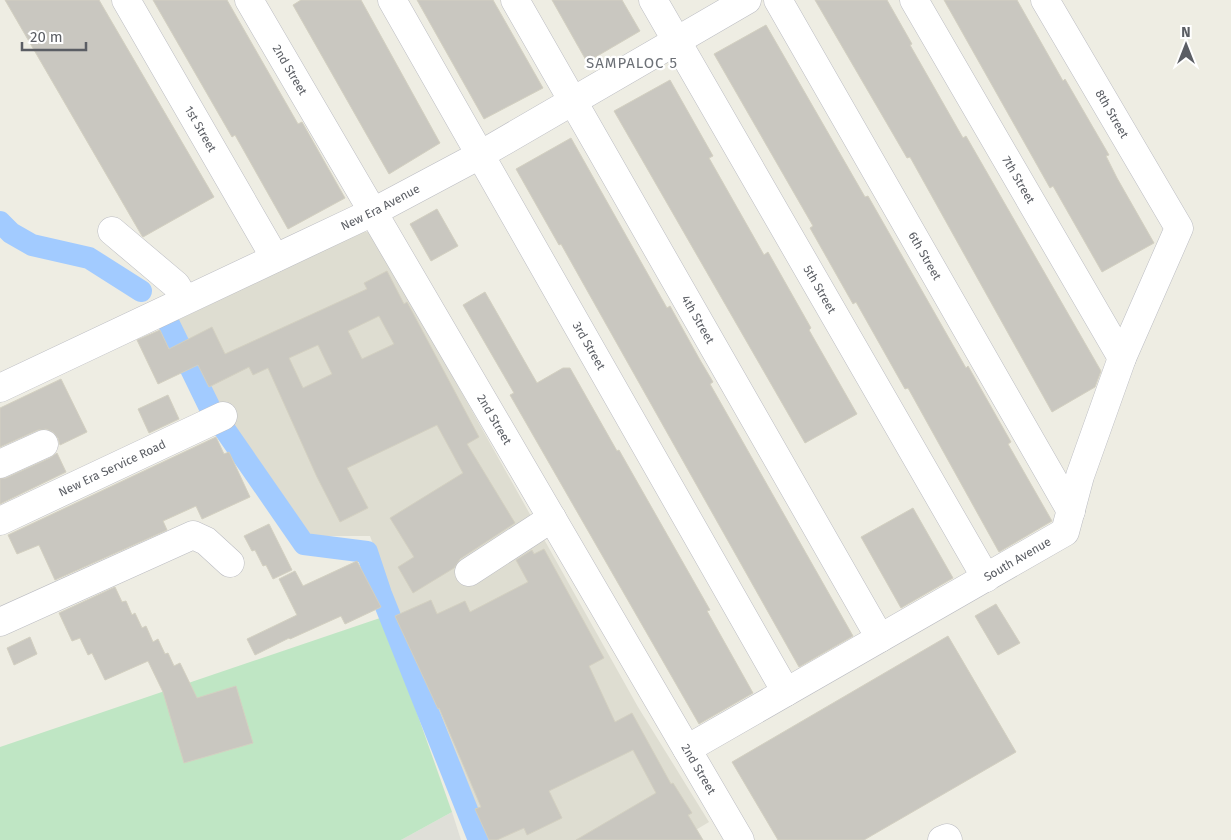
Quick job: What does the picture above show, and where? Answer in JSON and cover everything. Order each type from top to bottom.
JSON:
[{"type":"street","name":"1st Street","points":[[126,0],[275,258]]},
{"type":"street","name":"2nd Street","points":[[249,0],[740,840]]},
{"type":"street","name":"3rd Street","points":[[392,0],[786,692]]},
{"type":"street","name":"4th Street","points":[[515,0],[880,638]]},
{"type":"street","name":"5th Street","points":[[653,0],[986,578]]},
{"type":"street","name":"New Era Avenue","points":[[0,388],[373,212],[480,155],[747,0]]},
{"type":"street","name":"6th Street","points":[[778,0],[1071,511]]},
{"type":"street","name":"7th Street","points":[[914,0],[1122,358]]},
{"type":"street","name":"8th Street","points":[[1045,0],[1179,228]]},
{"type":"street","name":"South Avenue","points":[[687,749],[1065,532],[1080,476],[1122,358],[1179,228]]},
{"type":"street","points":[[112,231],[176,285],[185,300]]},
{"type":"street","name":"New Era Service Road","points":[[0,520],[223,416]]},
{"type":"street","points":[[0,464],[44,444]]},
{"type":"street","points":[[469,572],[552,518]]},
{"type":"street","points":[[0,622],[192,534],[206,541],[230,562]]},
{"type":"street","points":[[942,840],[946,838],[948,840]]},
{"type":"shaded area","points":[[363,231],[374,236],[638,707],[709,822],[679,840],[485,840],[438,709],[395,616],[382,569],[370,536],[310,536],[216,406],[176,321]]},
{"type":"shaded area","points":[[452,812],[461,840],[401,840]]},
{"type":"green space","points":[[383,617],[452,812],[401,840],[0,840],[0,747]]},
{"type":"building","points":[[5,0],[99,0],[214,197],[143,237]]},
{"type":"building","points":[[153,0],[227,0],[298,124],[302,122],[345,198],[288,229],[235,135],[232,137]]},
{"type":"building","points":[[301,0],[361,0],[440,143],[389,174],[293,5]]},
{"type":"building","points":[[417,0],[493,0],[543,88],[484,119]]},
{"type":"building","points":[[552,0],[622,0],[640,31],[587,62]]},
{"type":"building","points":[[815,0],[887,0],[912,44],[910,45],[963,138],[966,136],[1101,371],[1095,387],[1052,412],[910,157],[907,158]]},
{"type":"building","points":[[944,0],[1017,0],[1063,81],[1065,79],[1109,155],[1106,156],[1117,178],[1154,243],[1102,272],[1053,186],[1050,188]]},
{"type":"building","points":[[766,25],[865,197],[868,196],[966,368],[968,366],[1011,442],[1008,444],[1052,521],[999,552],[908,388],[905,389],[856,302],[853,304],[810,228],[813,226],[714,54]]},
{"type":"building","points":[[670,80],[713,156],[709,158],[764,255],[768,252],[811,328],[809,330],[857,414],[805,443],[614,111]]},
{"type":"building","points":[[571,138],[667,308],[670,306],[713,382],[710,384],[853,636],[799,667],[561,244],[559,245],[516,169]]},
{"type":"building","points":[[437,209],[458,246],[431,261],[410,224]]},
{"type":"building","points":[[387,271],[404,304],[407,302],[479,437],[467,444],[515,523],[460,559],[454,568],[413,593],[398,567],[414,557],[390,518],[463,473],[437,425],[347,468],[368,508],[340,522],[317,477],[268,368],[253,375],[249,367],[209,387],[198,365],[158,384],[137,340],[160,330],[169,349],[212,327],[225,354],[367,289],[364,283]],"holes":[[[379,316],[394,344],[362,359],[348,331]],[[318,345],[332,374],[303,388],[289,358]]]},
{"type":"building","points":[[485,292],[537,383],[563,368],[570,368],[710,610],[707,611],[753,693],[699,724],[510,395],[514,393],[463,305]]},
{"type":"building","points":[[61,379],[87,432],[60,445],[58,438],[53,432],[46,429],[38,430],[0,447],[0,408]]},
{"type":"building","points":[[168,395],[179,419],[149,433],[138,409]]},
{"type":"building","points":[[216,437],[224,454],[229,452],[250,497],[202,519],[196,506],[163,521],[167,530],[55,580],[39,545],[17,554],[8,535]]},
{"type":"building","points":[[57,453],[66,472],[0,504],[0,479],[50,458]]},
{"type":"building","points":[[913,508],[953,578],[901,608],[861,537]]},
{"type":"building","points":[[269,524],[292,570],[273,579],[266,565],[263,566],[255,550],[252,551],[244,536]]},
{"type":"building","points":[[544,549],[604,658],[589,666],[615,722],[632,713],[671,784],[673,783],[692,813],[688,815],[703,840],[576,840],[656,793],[633,750],[549,791],[562,818],[527,835],[524,828],[497,840],[489,840],[475,809],[481,807],[439,708],[395,616],[431,600],[437,614],[465,601],[470,612],[528,582],[516,560],[532,550],[534,554]]},
{"type":"building","points":[[357,561],[381,607],[345,624],[341,616],[255,655],[247,639],[297,615],[279,579],[295,571],[303,586]]},
{"type":"building","points":[[115,587],[122,602],[126,601],[132,615],[135,613],[142,628],[146,626],[153,642],[158,639],[165,654],[168,653],[174,666],[180,663],[197,698],[236,686],[253,743],[184,763],[163,692],[148,661],[105,680],[92,653],[88,655],[80,638],[72,641],[59,613]]},
{"type":"building","points":[[996,604],[1020,643],[998,655],[975,616]]},
{"type":"building","points":[[948,636],[1016,752],[864,840],[778,840],[732,762]]},
{"type":"building","points":[[30,637],[37,654],[14,665],[7,648]]},
{"type":"waterway","points":[[0,222],[11,233],[32,245],[89,258],[141,291]]},
{"type":"waterway","points":[[168,322],[209,406]]},
{"type":"waterway","points":[[223,427],[304,544],[367,552],[381,594],[479,840]]},
{"type":"district","name":"SAMPALOC 5","points":[[632,63]]}]
